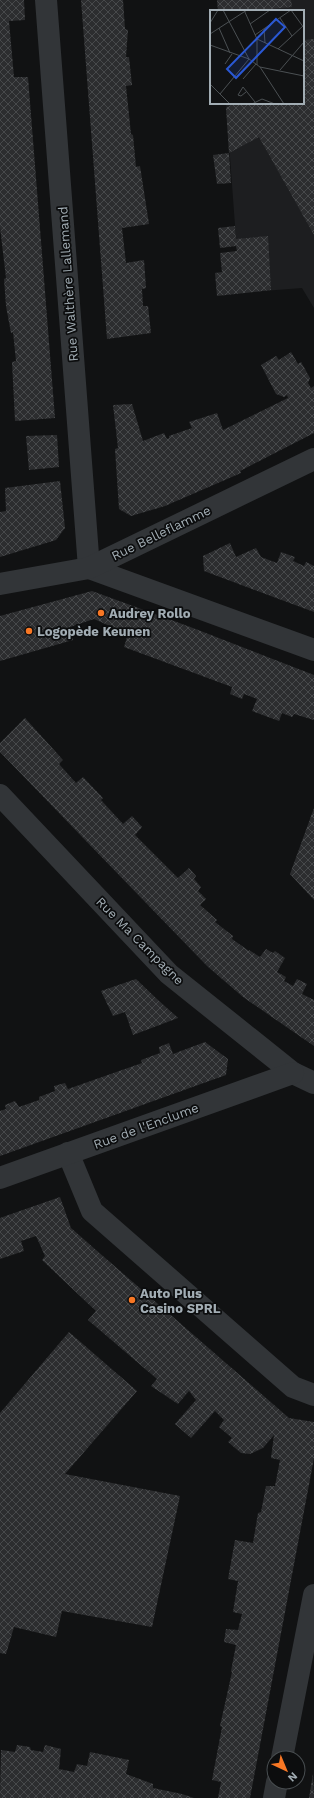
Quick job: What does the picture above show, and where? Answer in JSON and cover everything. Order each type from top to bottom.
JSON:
[{"type":"street","name":"Rue Walthère Lallemand","points":[[46,0],[89,568]]},
{"type":"street","name":"Rue Belleflamme","points":[[0,584],[89,568],[314,459]]},
{"type":"street","points":[[89,568],[314,650]]},
{"type":"street","name":"Rue Ma Campagne","points":[[0,795],[169,974],[293,1073],[314,1083]]},
{"type":"street","name":"Rue de l'Enclume","points":[[0,1178],[293,1073]]},
{"type":"street","points":[[68,1153],[92,1210],[293,1387],[314,1395]]},
{"type":"street","points":[[284,1750],[314,1595]]},
{"type":"shaded area","points":[[217,0],[314,0],[314,308],[302,288],[240,293],[226,104],[304,104],[304,10],[218,10]]},
{"type":"building","points":[[0,0],[24,0],[25,20],[9,21],[14,77],[28,77],[55,418],[15,421],[12,362],[16,361],[13,332],[11,333],[6,306],[4,279],[6,278],[0,227]]},
{"type":"building","points":[[81,0],[123,0],[125,29],[128,30],[126,57],[129,57],[132,85],[126,86],[131,134],[133,135],[136,167],[140,166],[149,224],[122,228],[126,263],[144,260],[146,288],[142,289],[143,306],[148,306],[151,333],[107,339]]},
{"type":"building","points":[[217,0],[291,0],[292,7],[259,10],[218,10]]},
{"type":"building","points":[[314,39],[314,235],[259,137],[229,153],[226,108],[233,104],[304,104],[304,40]]},
{"type":"building","points":[[229,153],[231,183],[217,184],[213,155]]},
{"type":"building","points":[[235,226],[236,239],[268,236],[271,290],[217,296],[215,273],[222,272],[220,253],[237,251],[236,246],[220,248],[218,228]]},
{"type":"building","points":[[291,352],[298,364],[301,362],[310,378],[308,383],[311,388],[314,386],[314,433],[240,471],[241,473],[165,506],[131,516],[119,509],[115,449],[118,448],[113,405],[132,404],[143,441],[164,433],[167,439],[169,436],[192,428],[189,422],[217,413],[223,430],[288,398],[287,395],[284,397],[276,394],[261,365],[276,356],[279,360]]},
{"type":"building","points":[[57,435],[59,467],[29,470],[26,436]]},
{"type":"building","points":[[60,481],[65,528],[56,540],[0,557],[0,512],[6,511],[5,488]]},
{"type":"building","points":[[230,543],[236,557],[256,548],[261,557],[277,563],[281,552],[295,557],[293,561],[304,566],[306,562],[314,566],[314,612],[204,571],[203,556]]},
{"type":"building","points":[[92,591],[314,675],[314,720],[294,714],[292,717],[282,713],[279,721],[252,711],[257,699],[244,694],[242,699],[230,694],[232,687],[124,647],[128,634],[94,619],[70,627],[73,640],[0,661],[0,616]]},
{"type":"building","points":[[25,718],[63,760],[59,764],[76,783],[83,777],[103,798],[101,800],[123,824],[132,816],[142,827],[135,835],[178,878],[189,868],[196,876],[194,879],[201,887],[198,891],[206,899],[200,905],[217,920],[215,922],[233,936],[232,939],[260,957],[266,949],[273,953],[275,951],[285,958],[277,972],[286,977],[284,981],[293,986],[297,979],[307,984],[302,994],[314,1000],[314,1046],[243,997],[207,966],[0,752],[0,743]]},
{"type":"building","points":[[314,808],[314,900],[290,874]]},
{"type":"building","points":[[136,979],[178,1018],[133,1035],[125,1012],[113,1016],[101,991]]},
{"type":"building","points":[[205,1042],[228,1059],[226,1075],[0,1156],[0,1111],[6,1109],[5,1105],[15,1101],[19,1107],[39,1100],[39,1097],[55,1091],[54,1086],[65,1083],[68,1089],[142,1063],[141,1060],[160,1053],[159,1047],[169,1043],[173,1054]]},
{"type":"building","points":[[60,1197],[71,1228],[289,1418],[314,1422],[314,1458],[250,1798],[218,1798],[221,1782],[212,1780],[222,1727],[220,1726],[232,1672],[236,1645],[224,1642],[226,1629],[238,1630],[242,1614],[233,1612],[238,1581],[228,1579],[235,1540],[253,1543],[258,1513],[261,1512],[266,1486],[275,1486],[280,1460],[271,1458],[274,1435],[263,1448],[250,1454],[241,1453],[228,1442],[232,1438],[219,1427],[224,1420],[215,1411],[191,1438],[175,1424],[196,1400],[189,1391],[178,1404],[151,1386],[157,1379],[88,1320],[96,1311],[42,1260],[45,1256],[36,1236],[21,1241],[24,1251],[0,1259],[0,1218]]},
{"type":"building","points":[[69,1332],[137,1391],[65,1474],[180,1496],[152,1627],[62,1611],[56,1637],[14,1627],[6,1654],[0,1653],[0,1413]]},
{"type":"building","points":[[17,1745],[30,1747],[31,1750],[43,1752],[45,1745],[61,1749],[59,1769],[74,1772],[77,1764],[87,1766],[90,1752],[129,1760],[126,1774],[153,1784],[153,1788],[194,1798],[0,1798],[1,1750],[15,1752]]},
{"type":"building","points":[[313,1774],[314,1798],[309,1798]]},
{"type":"place","name":"Audrey Rollo","points":[[101,613]]},
{"type":"place","name":"Logopède Keunen","points":[[29,631]]},
{"type":"place","name":"Auto Plus Casino SPRL","points":[[132,1300]]}]
